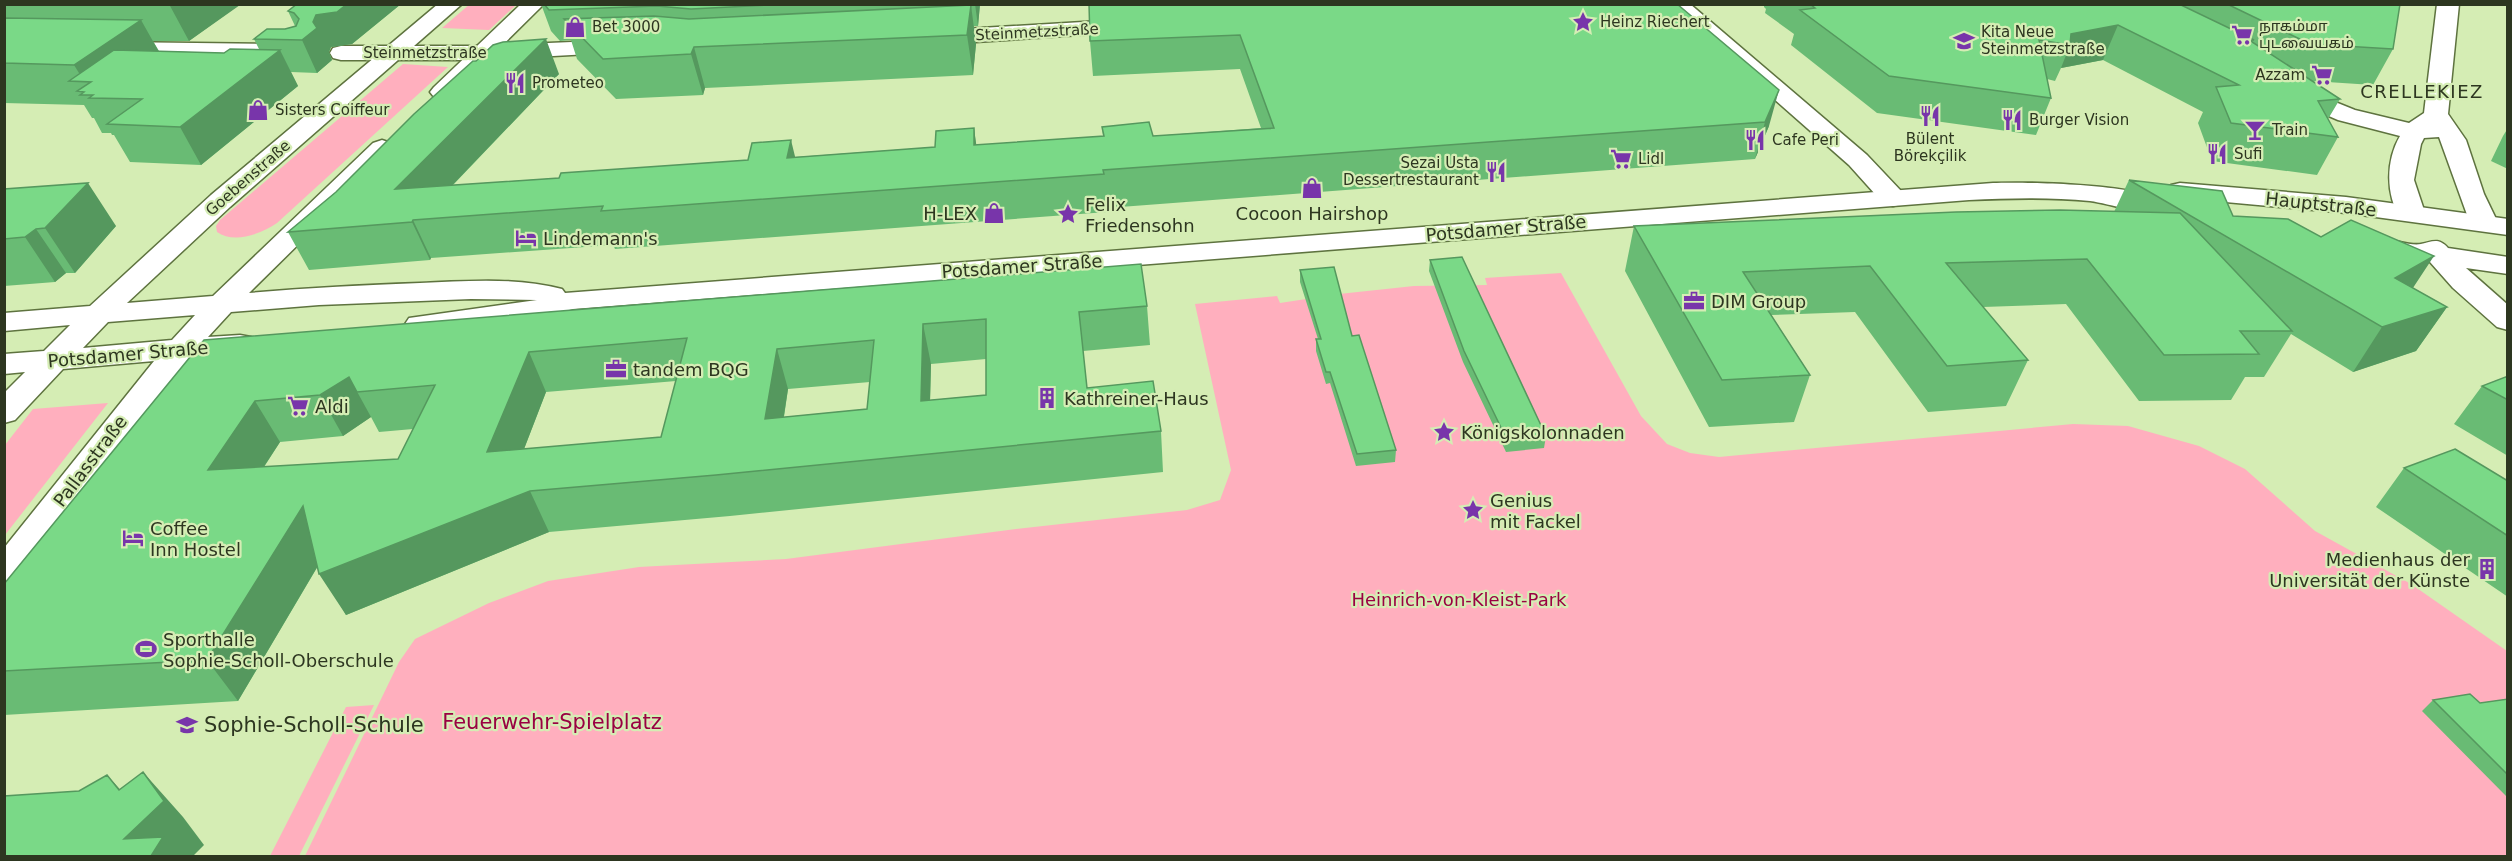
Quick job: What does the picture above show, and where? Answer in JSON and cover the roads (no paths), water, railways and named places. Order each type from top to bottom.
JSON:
[{"type":"main road","name":"Goebenstraße","points":[[54,360],[198,220],[452,4]]},
{"type":"main road","points":[[428,104],[534,4]]},
{"type":"main road","points":[[2440,122],[2448,4]]},
{"type":"main road","points":[[1663,5],[1858,160],[1893,198]]},
{"type":"main road","name":"Steinmetzstraße","points":[[914,39],[1149,25]]},
{"type":"main road","name":"Steinmetzstraße","points":[[341,53],[482,53],[643,46]]},
{"type":"main road","points":[[98,49],[297,52]]},
{"type":"main road","points":[[2274,82],[2326,109],[2415,132]]},
{"type":"main road","points":[[2296,93],[2372,102],[2440,122],[2453,140],[2471,194],[2496,225],[2508,255]]},
{"type":"main road","points":[[2440,122],[2418,127],[2408,144],[2401,180],[2411,213],[2437,255],[2472,291],[2508,321]]},
{"type":"main road","points":[[180,350],[271,253],[403,128]]},
{"type":"main road","name":"Potsdamer Straße","points":[[394,327],[531,311],[571,300],[1893,198],[2016,191],[2134,199],[2186,216]]},
{"type":"main road","name":"Hauptstraße","points":[[2134,199],[2173,191],[2340,204],[2496,225]]},
{"type":"main road","points":[[2360,243],[2508,266]]},
{"type":"main road","name":"Potsdamer Straße","points":[[4,322],[223,302],[471,290],[536,291],[571,300]]},
{"type":"main road","name":"Potsdamer Straße","points":[[4,364],[180,350],[270,340]]},
{"type":"main road","name":"Pallasstraße","points":[[4,574],[126,415],[180,350]]},
{"type":"main road","points":[[4,413],[54,360]]},
{"type":"place","name":"Heinz Riechert","points":[[1583,22]]},
{"type":"place","name":"Bet 3000","points":[[575,27]]},
{"type":"place","name":"நாகம்மா புடவையகம்","points":[[2242,35]]},
{"type":"place","name":"Kita Neue Steinmetzstraße","points":[[1964,41]]},
{"type":"place","name":"Azzam","points":[[2322,75]]},
{"type":"place","name":"Prometeo","points":[[515,83]]},
{"type":"place","name":"Sisters Coiffeur","points":[[258,110]]},
{"type":"place","name":"Bülent Börekçilik","points":[[1930,116]]},
{"type":"place","name":"Burger Vision","points":[[2012,120]]},
{"type":"place","name":"Train","points":[[2255,130]]},
{"type":"place","name":"Cafe Peri","points":[[1755,140]]},
{"type":"place","name":"Sufi","points":[[2217,154]]},
{"type":"place","name":"Lidl","points":[[1621,159]]},
{"type":"place","name":"Sezai Usta Dessertrestaurant","points":[[1496,172]]},
{"type":"place","name":"Cocoon Hairshop","points":[[1312,188]]},
{"type":"place","name":"H-LEX","points":[[994,213]]},
{"type":"place","name":"Felix Friedensohn","points":[[1068,214]]},
{"type":"place","name":"Lindemann's","points":[[526,238]]},
{"type":"place","name":"DIM Group","points":[[1694,301]]},
{"type":"place","name":"tandem BQG","points":[[616,369]]},
{"type":"place","name":"Kathreiner-Haus","points":[[1047,398]]},
{"type":"place","name":"Aldi","points":[[298,406]]},
{"type":"place","name":"Königskolonnaden","points":[[1444,432]]},
{"type":"place","name":"Genius mit Fackel","points":[[1473,510]]},
{"type":"place","name":"Coffee Inn Hostel","points":[[133,538]]},
{"type":"place","name":"Medienhaus der Universität der Künste","points":[[2487,569]]},
{"type":"place","name":"Sporthalle Sophie-Scholl-Oberschule","points":[[146,649]]},
{"type":"place","name":"Sophie-Scholl-Schule","points":[[187,725]]},
{"type":"district","name":"CRELLEKIEZ","points":[[2422,91]]},
{"type":"park label","name":"Heinrich-von-Kleist-Park","points":[[1459,599]]},
{"type":"park label","name":"Feuerwehr-Spielplatz","points":[[552,722]]}]
